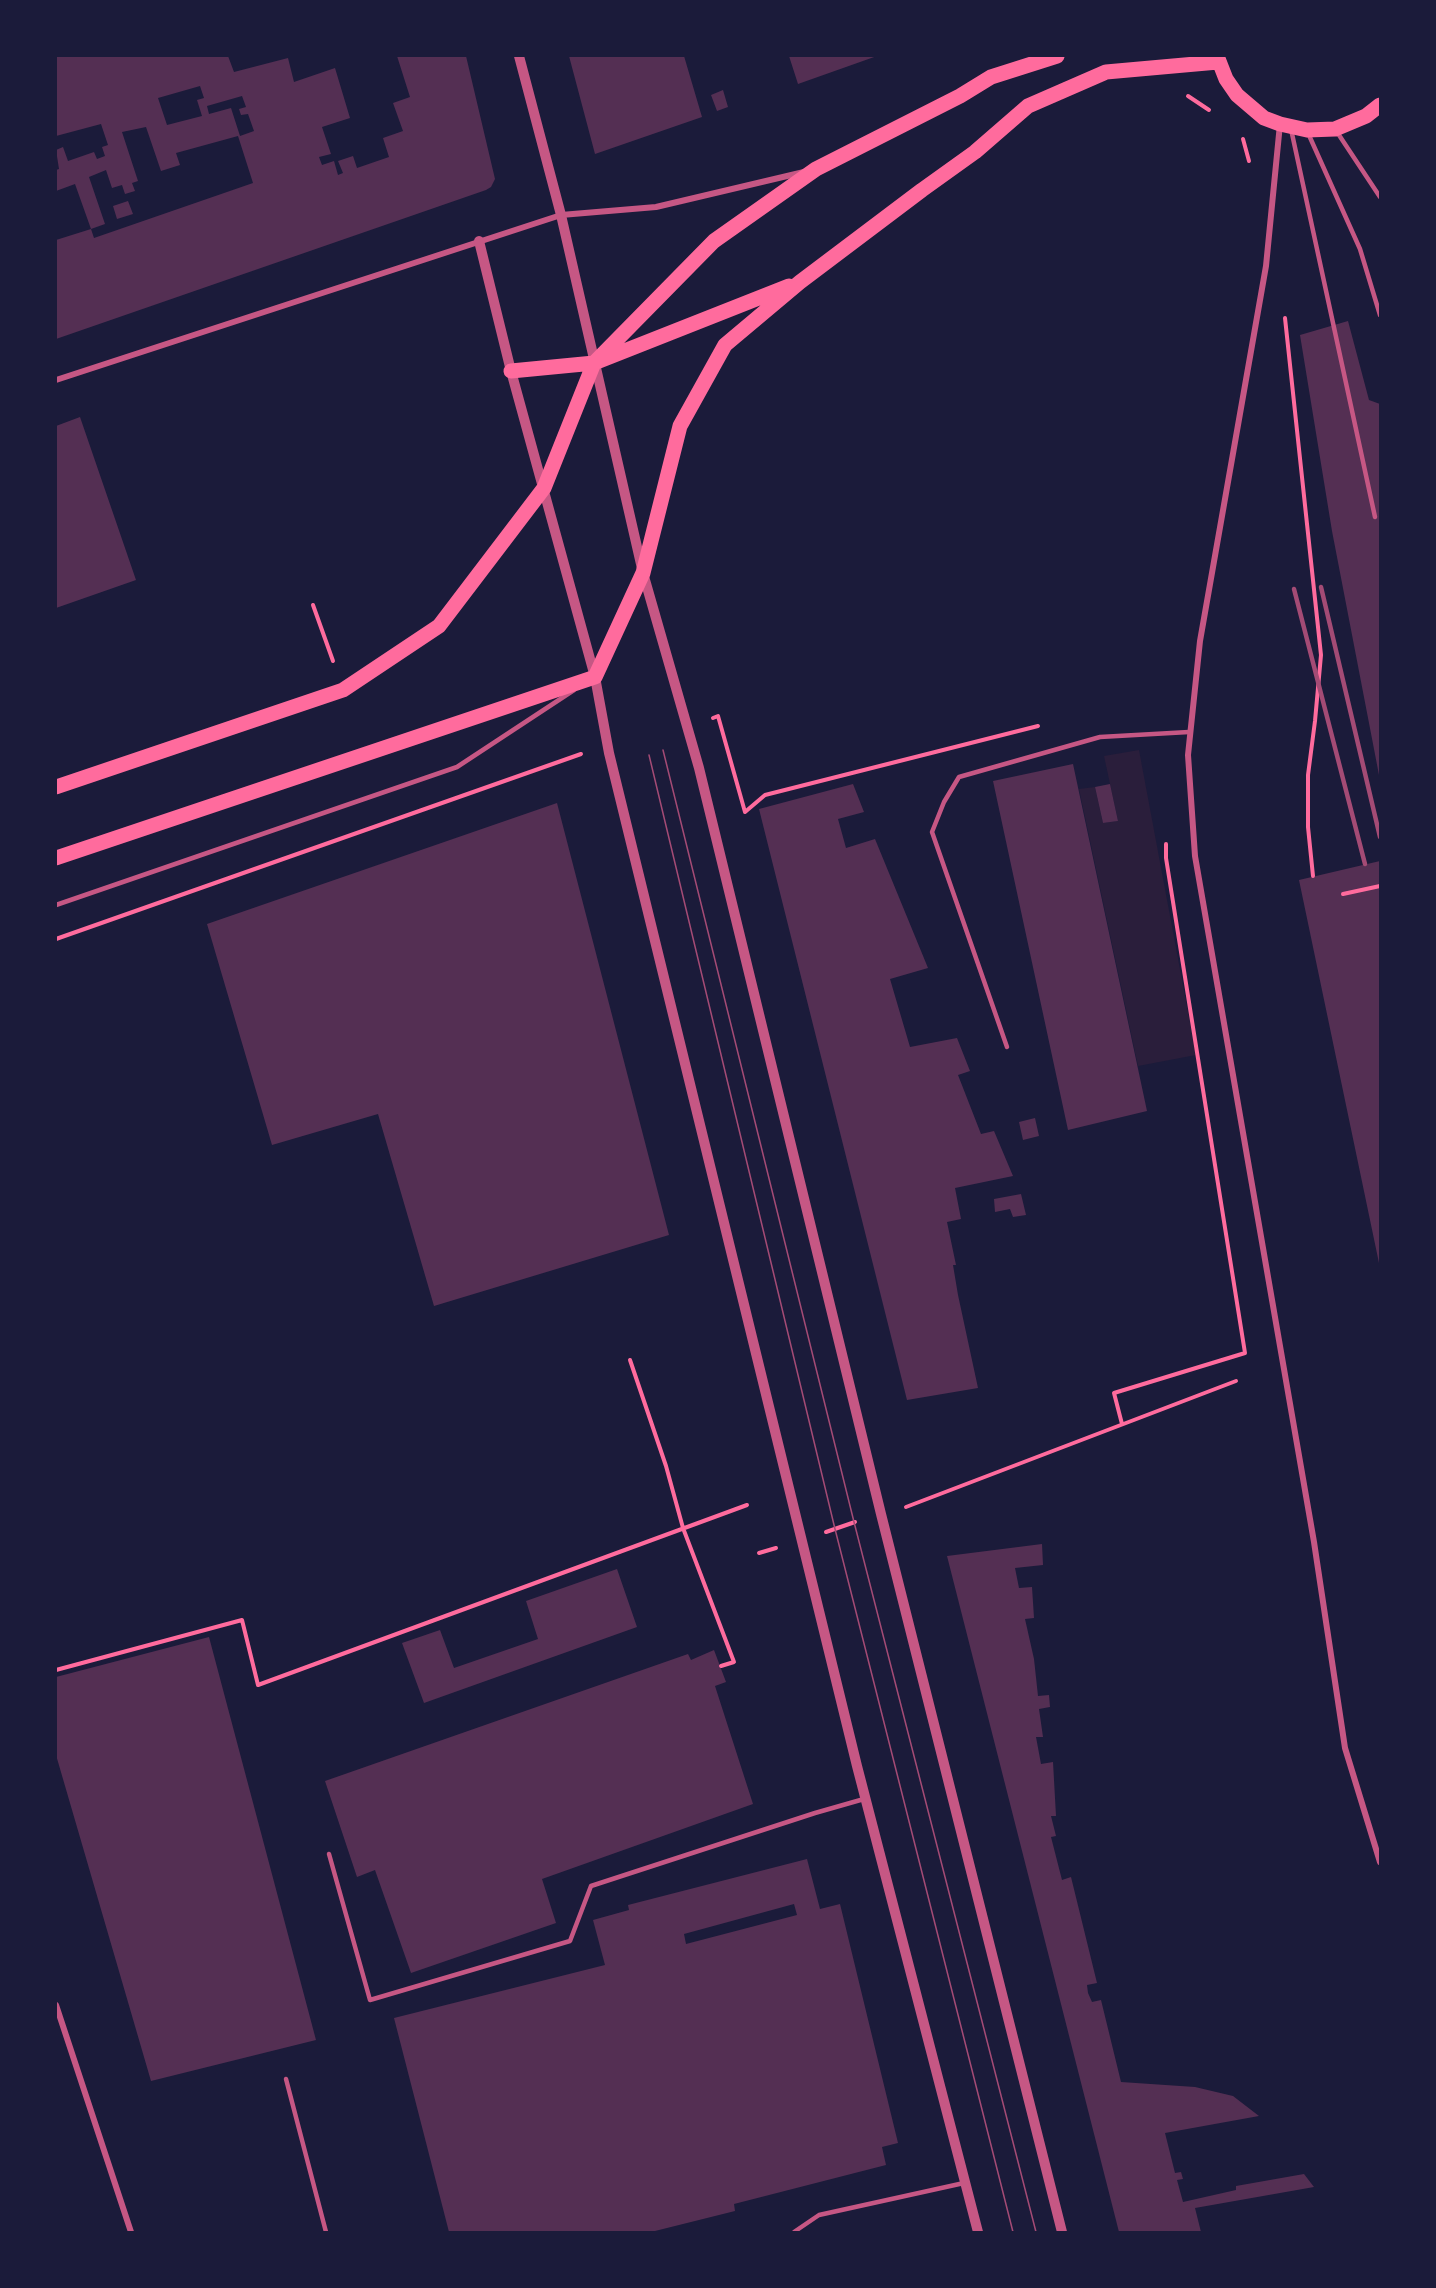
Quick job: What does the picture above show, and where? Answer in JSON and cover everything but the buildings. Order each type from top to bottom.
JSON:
[{"type":"main road","points":[[56,787],[343,690],[439,626],[544,488],[594,363],[714,241],[816,169],[960,96],[991,77],[1057,56]]},
{"type":"main road","points":[[56,858],[594,677],[643,573],[680,426],[725,345],[800,282],[975,152],[1028,106],[1106,72],[1217,59],[1226,79],[1237,95],[1264,118],[1285,126],[1307,130],[1335,129],[1366,116],[1380,105]]},
{"type":"main road","points":[[512,371],[594,363],[800,282]]},
{"type":"street","points":[[519,56],[561,215],[643,573],[699,768],[881,1514],[1062,2232]]},
{"type":"street","points":[[1285,126],[1266,266],[1200,642],[1188,755],[1195,856],[1312,1531],[1345,1748],[1380,1862]]},
{"type":"street","points":[[56,380],[561,215],[656,207],[816,169]]},
{"type":"street","points":[[479,241],[594,677],[609,753],[857,1766],[978,2232]]},
{"type":"street","points":[[56,2005],[131,2232]]},
{"type":"lane","points":[[1285,126],[1375,517]]},
{"type":"lane","points":[[1335,129],[1380,197]]},
{"type":"lane","points":[[1307,130],[1359,249],[1380,315]]},
{"type":"lane","points":[[56,905],[457,767],[594,677]]},
{"type":"lane","points":[[1007,1047],[932,832],[944,802],[959,777],[1100,736],[1189,732]]},
{"type":"lane","points":[[329,1854],[370,2000],[570,1941],[591,1886],[867,1798]]},
{"type":"lane","points":[[286,2079],[326,2232]]},
{"type":"lane","points":[[794,2232],[819,2215],[964,2183]]},
{"type":"path","points":[[1185,94],[1213,112]]},
{"type":"path","points":[[1240,131],[1252,171]]},
{"type":"path","points":[[1284,314],[1320,655],[1316,721],[1308,775],[1308,827],[1313,876]]},
{"type":"path","points":[[313,605],[343,690]]},
{"type":"path","points":[[710,719],[718,716],[746,812],[765,795],[1041,726]]},
{"type":"path","points":[[56,939],[588,752]]},
{"type":"path","points":[[1343,894],[1380,886]]},
{"type":"path","points":[[1122,1424],[1114,1393],[1231,1356]]},
{"type":"path","points":[[630,1360],[666,1466],[683,1528],[734,1662],[721,1666]]},
{"type":"path","points":[[759,1553],[934,1497],[1236,1381]]},
{"type":"path","points":[[56,1670],[242,1620],[258,1684],[747,1505]]},
{"type":"shaded area","points":[[1139,750],[1196,1055],[1138,1066],[1079,789],[1095,787],[1103,823],[1118,821],[1104,756]]},
{"type":"tram line","points":[[663,750],[854,1522],[1036,2232]]},
{"type":"tram line","points":[[649,755],[835,1529],[1013,2232]]},
{"type":"railway","points":[[1321,587],[1380,837]]},
{"type":"railway","points":[[1294,589],[1365,864]]}]
